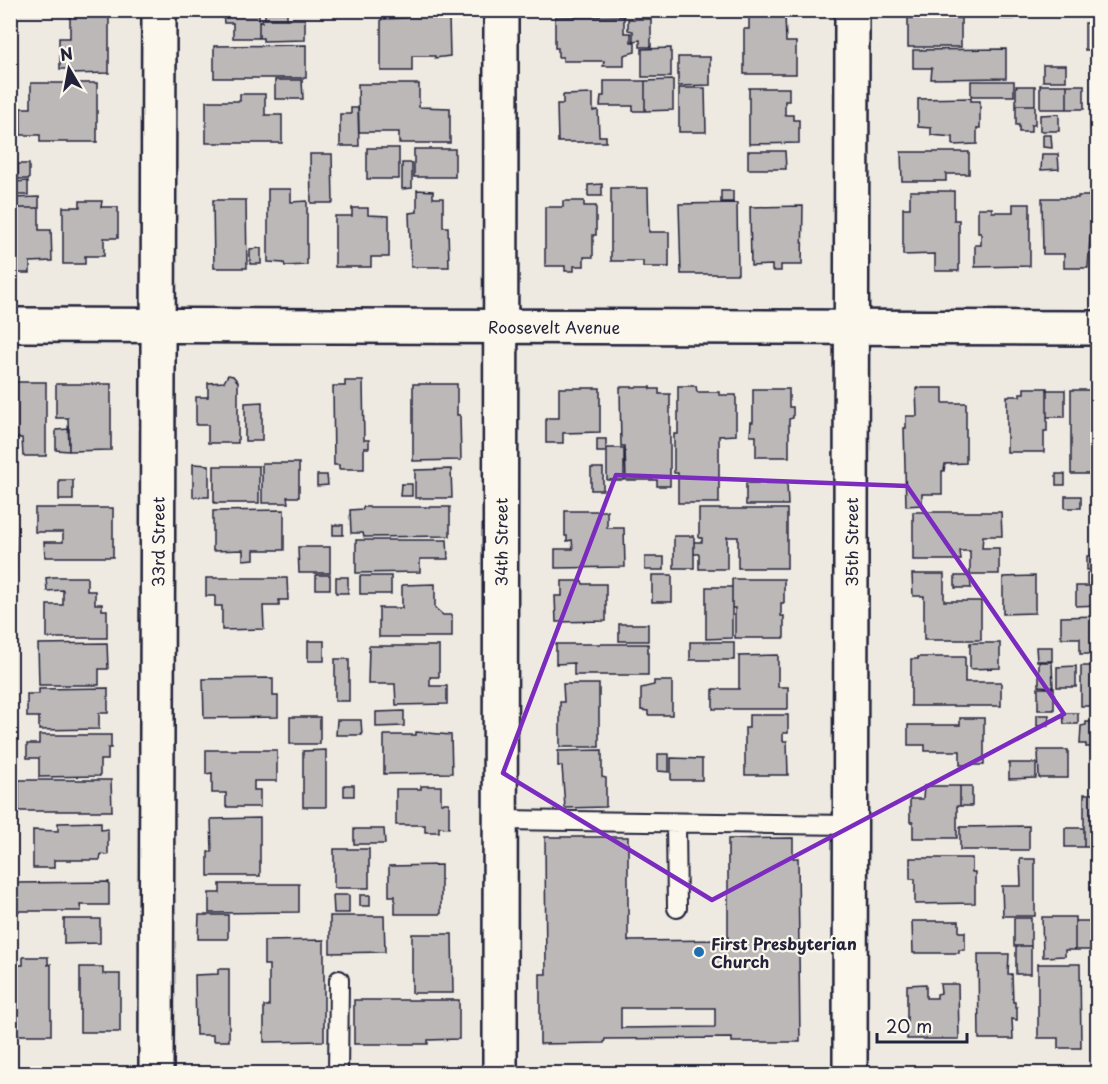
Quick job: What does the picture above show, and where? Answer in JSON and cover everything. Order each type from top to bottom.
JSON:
[{"type":"street","name":"33rd Street","points":[[156,1074],[159,10]]},
{"type":"street","name":"34th Street","points":[[500,1074],[501,10]]},
{"type":"street","name":"35th Street","points":[[850,1074],[852,10]]},
{"type":"street","name":"Roosevelt Avenue","points":[[10,325],[1098,328]]},
{"type":"lane","points":[[501,820],[851,825]]},
{"type":"lane","points":[[676,822],[677,908]]},
{"type":"lane","points":[[338,1074],[339,980]]},
{"type":"highlighted area","points":[[616,475],[907,486],[1064,714],[712,900],[503,773]]},
{"type":"building","points":[[219,10],[259,10],[259,38],[233,38],[233,23],[224,23],[223,13],[219,13]]},
{"type":"building","points":[[265,10],[287,10],[287,19],[265,19]]},
{"type":"building","points":[[1002,10],[1014,10],[1014,19],[1002,19]]},
{"type":"building","points":[[109,13],[109,73],[70,74],[70,69],[60,69],[60,55],[70,55],[70,48],[59,48],[59,38],[70,38],[70,14]]},
{"type":"building","points":[[749,14],[785,14],[786,42],[796,42],[796,74],[744,74],[744,29],[749,29]]},
{"type":"building","points":[[406,16],[449,16],[450,56],[435,58],[435,56],[412,56],[412,71],[381,71],[381,19],[406,18]]},
{"type":"building","points":[[624,16],[624,33],[631,33],[631,42],[635,42],[635,52],[624,55],[624,66],[603,66],[604,61],[563,61],[563,57],[558,57],[558,48],[555,48],[555,17]]},
{"type":"building","points":[[908,18],[961,18],[961,47],[908,47]]},
{"type":"building","points":[[262,19],[305,19],[305,40],[263,41],[263,38],[259,38],[259,21],[262,22]]},
{"type":"building","points":[[628,19],[651,19],[651,47],[640,47],[640,40],[633,41],[633,31],[628,30]]},
{"type":"building","points":[[1085,23],[1098,23],[1098,50],[1085,50]]},
{"type":"building","points":[[306,45],[306,78],[214,78],[214,46]]},
{"type":"building","points":[[671,48],[671,77],[642,77],[642,49]]},
{"type":"building","points":[[1006,49],[1006,78],[931,79],[932,68],[913,68],[913,50]]},
{"type":"building","points":[[678,57],[710,57],[710,85],[678,86]]},
{"type":"building","points":[[1043,65],[1066,65],[1066,81],[1043,81]]},
{"type":"building","points":[[275,80],[302,80],[303,99],[275,99]]},
{"type":"building","points":[[673,80],[673,110],[645,111],[645,81]]},
{"type":"building","points":[[604,81],[645,81],[645,111],[633,111],[633,106],[600,106],[601,96],[604,96]]},
{"type":"building","points":[[971,81],[1014,81],[1014,96],[971,96]]},
{"type":"building","points":[[31,83],[97,83],[97,142],[40,142],[40,135],[21,135],[21,108],[31,108]]},
{"type":"building","points":[[358,84],[419,84],[419,107],[450,108],[450,143],[399,143],[399,132],[359,132]]},
{"type":"building","points":[[1040,85],[1067,85],[1067,109],[1040,109]]},
{"type":"building","points":[[1067,85],[1084,85],[1084,109],[1067,109]]},
{"type":"building","points":[[1016,86],[1035,86],[1035,105],[1016,105]]},
{"type":"building","points":[[679,88],[705,88],[706,132],[679,132]]},
{"type":"building","points":[[749,88],[789,88],[789,101],[785,101],[785,115],[793,115],[793,120],[799,120],[799,143],[749,144]]},
{"type":"building","points":[[240,94],[265,94],[265,115],[282,115],[282,143],[206,143],[206,101],[240,101]]},
{"type":"building","points":[[593,94],[593,111],[598,110],[599,136],[606,136],[606,142],[558,142],[557,104],[563,104],[563,95]]},
{"type":"building","points":[[971,98],[971,101],[980,101],[980,128],[977,128],[977,144],[953,145],[953,137],[931,135],[931,128],[918,127],[918,99]]},
{"type":"building","points":[[1016,105],[1035,105],[1035,125],[1031,125],[1031,132],[1019,132],[1019,125],[1016,125]]},
{"type":"building","points":[[351,108],[358,108],[359,146],[340,146],[340,114],[351,114]]},
{"type":"building","points":[[1059,114],[1059,131],[1040,131],[1040,115]]},
{"type":"building","points":[[1043,135],[1051,135],[1052,148],[1043,147]]},
{"type":"building","points":[[367,148],[399,148],[399,179],[367,179]]},
{"type":"building","points":[[414,149],[455,149],[455,177],[414,177]]},
{"type":"building","points":[[748,151],[785,151],[786,169],[748,169]]},
{"type":"building","points":[[901,152],[969,152],[969,174],[946,174],[946,181],[902,181]]},
{"type":"building","points":[[310,154],[332,154],[333,203],[311,203]]},
{"type":"building","points":[[1042,154],[1058,154],[1059,169],[1041,170]]},
{"type":"building","points":[[402,163],[412,163],[412,188],[402,189]]},
{"type":"building","points":[[18,164],[29,164],[29,179],[18,179]]},
{"type":"building","points":[[28,181],[28,195],[15,195],[15,182]]},
{"type":"building","points":[[602,184],[602,196],[588,196],[588,185]]},
{"type":"building","points":[[611,188],[648,188],[649,232],[669,232],[669,267],[643,267],[643,261],[611,261]]},
{"type":"building","points":[[268,189],[291,189],[291,202],[307,201],[307,265],[285,266],[284,263],[268,262]]},
{"type":"building","points":[[417,190],[433,191],[433,198],[443,198],[443,227],[448,227],[449,267],[411,267],[409,213],[417,212]]},
{"type":"building","points":[[721,191],[733,191],[733,202],[721,202]]},
{"type":"building","points":[[910,191],[954,191],[954,220],[959,220],[959,271],[935,271],[935,254],[903,255],[903,208],[910,208]]},
{"type":"building","points":[[1089,194],[1095,194],[1095,198],[1098,198],[1098,237],[1090,238],[1088,268],[1064,268],[1064,254],[1043,254],[1042,198],[1078,198],[1078,196],[1089,196]]},
{"type":"building","points":[[39,197],[39,208],[13,208],[13,198]]},
{"type":"building","points":[[213,200],[246,200],[247,268],[214,268]]},
{"type":"building","points":[[80,201],[102,201],[101,207],[118,207],[118,238],[104,238],[104,256],[85,256],[85,264],[63,264],[63,207],[80,207]]},
{"type":"building","points":[[563,201],[584,201],[584,206],[596,206],[593,257],[584,257],[584,266],[574,266],[574,271],[565,271],[565,266],[545,266],[545,207],[563,207]]},
{"type":"building","points":[[737,203],[738,274],[681,274],[679,204]]},
{"type":"building","points":[[1013,204],[1030,204],[1030,266],[975,267],[975,245],[981,245],[981,233],[978,233],[978,208],[992,208],[992,212],[1013,212]]},
{"type":"building","points":[[803,206],[802,265],[781,265],[781,271],[772,271],[772,265],[751,266],[750,207]]},
{"type":"building","points":[[10,208],[39,208],[39,230],[51,230],[52,261],[30,262],[30,273],[10,273]]},
{"type":"building","points":[[352,208],[368,208],[368,215],[389,216],[389,257],[371,257],[371,267],[335,267],[335,216],[352,216]]},
{"type":"building","points":[[261,248],[261,264],[250,264],[250,249]]},
{"type":"building","points":[[228,375],[233,376],[238,382],[238,443],[208,443],[208,425],[196,425],[196,397],[208,397],[208,383],[224,382]]},
{"type":"building","points":[[345,381],[363,381],[364,440],[369,440],[369,448],[364,448],[364,469],[339,469],[339,465],[334,465],[333,386],[345,386]]},
{"type":"building","points":[[10,382],[46,382],[46,456],[23,456],[22,438],[10,438]]},
{"type":"building","points":[[56,384],[111,384],[111,450],[69,451],[68,418],[56,418]]},
{"type":"building","points":[[413,384],[457,384],[461,460],[413,461]]},
{"type":"building","points":[[678,386],[696,386],[697,392],[736,395],[736,435],[719,436],[719,503],[678,503],[678,473],[674,473],[674,434],[678,434]]},
{"type":"building","points":[[620,387],[650,387],[650,389],[659,389],[659,394],[670,394],[670,486],[657,486],[657,480],[626,480],[625,446],[621,446]]},
{"type":"building","points":[[559,388],[600,388],[600,432],[563,433],[563,443],[546,443],[546,418],[559,418]]},
{"type":"building","points":[[916,388],[943,388],[943,403],[966,403],[966,463],[945,464],[944,471],[942,471],[942,494],[922,494],[922,505],[906,506],[904,428],[906,428],[906,416],[917,416]]},
{"type":"building","points":[[1024,388],[1047,388],[1047,431],[1044,431],[1044,452],[1007,452],[1007,396],[1020,396],[1020,393],[1024,393]]},
{"type":"building","points":[[753,389],[789,389],[789,407],[793,407],[793,418],[789,419],[789,457],[756,457],[756,436],[750,436],[751,422],[753,422]]},
{"type":"building","points":[[1047,390],[1065,390],[1065,417],[1047,417]]},
{"type":"building","points":[[1071,390],[1098,390],[1098,474],[1071,474]]},
{"type":"building","points":[[262,402],[262,441],[245,441],[245,403]]},
{"type":"building","points":[[69,429],[69,451],[56,450],[56,430]]},
{"type":"building","points":[[597,439],[606,439],[606,452],[597,452]]},
{"type":"building","points":[[607,448],[624,448],[624,480],[607,480]]},
{"type":"building","points":[[262,463],[299,463],[299,497],[287,497],[288,503],[262,503]]},
{"type":"building","points":[[193,464],[209,465],[209,497],[193,497]]},
{"type":"building","points":[[214,466],[259,466],[259,503],[214,503]]},
{"type":"building","points":[[591,468],[603,468],[603,490],[591,490]]},
{"type":"building","points":[[451,469],[452,498],[415,498],[415,470]]},
{"type":"building","points":[[1056,474],[1065,474],[1065,485],[1056,485]]},
{"type":"building","points":[[317,475],[327,475],[328,485],[317,486]]},
{"type":"building","points":[[59,480],[73,480],[73,500],[59,500]]},
{"type":"building","points":[[746,483],[787,483],[788,505],[746,505]]},
{"type":"building","points":[[401,484],[412,484],[412,496],[400,496]]},
{"type":"building","points":[[1065,496],[1081,496],[1081,508],[1065,508]]},
{"type":"building","points":[[363,507],[450,507],[450,536],[364,537],[363,533],[351,533],[350,510],[363,509]]},
{"type":"building","points":[[35,508],[113,508],[113,557],[45,557],[44,542],[63,542],[63,532],[35,532]]},
{"type":"building","points":[[699,509],[787,509],[787,568],[738,568],[738,537],[727,537],[727,569],[699,569],[699,554],[694,554],[694,542],[702,542],[702,538],[699,538]]},
{"type":"building","points":[[284,510],[284,550],[254,550],[254,559],[243,560],[243,550],[213,551],[213,511]]},
{"type":"building","points":[[565,511],[607,511],[607,528],[624,528],[625,567],[555,568],[555,549],[573,549],[572,540],[567,541],[567,536],[565,536]]},
{"type":"building","points":[[913,512],[1001,512],[1002,536],[983,536],[982,548],[999,548],[999,574],[970,574],[970,551],[960,551],[961,560],[913,560]]},
{"type":"building","points":[[333,525],[343,525],[343,535],[333,535]]},
{"type":"building","points":[[10,535],[15,535],[16,570],[10,570]]},
{"type":"building","points":[[674,536],[694,536],[694,568],[674,568]]},
{"type":"building","points":[[356,540],[447,540],[448,559],[420,559],[420,572],[356,573]]},
{"type":"building","points":[[298,547],[330,547],[330,573],[299,573]]},
{"type":"building","points":[[1087,556],[1098,556],[1098,570],[1087,570]]},
{"type":"building","points":[[645,557],[664,557],[664,570],[645,570]]},
{"type":"building","points":[[1087,573],[1098,573],[1098,584],[1087,584]]},
{"type":"building","points":[[912,574],[944,574],[944,601],[981,601],[981,640],[924,640],[924,596],[913,596]]},
{"type":"building","points":[[316,575],[330,575],[330,589],[316,589]]},
{"type":"building","points":[[652,575],[672,575],[672,602],[652,602]]},
{"type":"building","points":[[360,576],[391,576],[391,594],[360,594]]},
{"type":"building","points":[[955,576],[970,576],[971,588],[955,588]]},
{"type":"building","points":[[1035,576],[1035,613],[1003,614],[1003,577]]},
{"type":"building","points":[[87,577],[87,591],[95,591],[95,604],[102,604],[102,610],[107,610],[107,638],[47,638],[47,605],[63,605],[63,590],[47,591],[46,578]]},
{"type":"building","points":[[336,577],[348,577],[348,593],[336,593]]},
{"type":"building","points":[[206,578],[287,578],[288,600],[279,600],[279,606],[263,606],[264,629],[222,630],[222,606],[215,606],[215,596],[206,596]]},
{"type":"building","points":[[732,579],[784,579],[784,603],[781,603],[781,616],[784,616],[784,638],[735,638]]},
{"type":"building","points":[[562,581],[606,584],[606,621],[556,622],[555,596],[562,596]]},
{"type":"building","points":[[435,584],[435,608],[443,615],[452,615],[452,637],[379,637],[379,608],[402,608],[402,585]]},
{"type":"building","points":[[1076,586],[1098,586],[1098,605],[1076,606]]},
{"type":"building","points":[[706,587],[732,587],[732,638],[706,639]]},
{"type":"building","points":[[1098,616],[1098,654],[1080,654],[1080,638],[1061,638],[1061,617]]},
{"type":"building","points":[[619,624],[648,624],[648,641],[619,641]]},
{"type":"building","points":[[308,641],[324,641],[324,661],[308,661]]},
{"type":"building","points":[[690,642],[734,642],[734,660],[690,660]]},
{"type":"building","points":[[107,643],[108,669],[99,669],[99,685],[39,685],[38,644]]},
{"type":"building","points":[[970,643],[1000,643],[1000,668],[970,669]]},
{"type":"building","points":[[556,644],[648,644],[648,675],[574,675],[574,663],[556,664]]},
{"type":"building","points":[[369,646],[439,646],[439,677],[430,677],[430,686],[447,686],[447,704],[396,705],[395,684],[368,684]]},
{"type":"building","points":[[1036,647],[1052,647],[1052,661],[1037,661]]},
{"type":"building","points":[[778,655],[778,687],[788,687],[788,709],[713,709],[713,689],[739,689],[739,656]]},
{"type":"building","points":[[918,657],[965,657],[965,682],[1001,682],[1001,706],[911,706],[911,659],[918,659]]},
{"type":"building","points":[[335,659],[349,659],[349,701],[335,701]]},
{"type":"building","points":[[1039,662],[1052,662],[1053,687],[1039,686]]},
{"type":"building","points":[[1076,666],[1076,687],[1057,687],[1057,667]]},
{"type":"building","points":[[1081,666],[1098,666],[1098,706],[1081,706]]},
{"type":"building","points":[[273,678],[273,696],[278,696],[278,717],[204,718],[203,679]]},
{"type":"building","points":[[654,681],[672,681],[672,715],[648,715],[648,711],[641,710],[641,688],[654,685]]},
{"type":"building","points":[[563,684],[599,684],[599,747],[560,747],[560,702],[564,702]]},
{"type":"building","points":[[108,688],[108,713],[99,713],[99,729],[39,730],[39,717],[27,717],[27,694],[39,694],[39,689]]},
{"type":"building","points":[[1038,688],[1054,688],[1054,710],[1038,710]]},
{"type":"building","points":[[404,711],[404,726],[376,727],[376,712]]},
{"type":"building","points":[[1063,713],[1078,713],[1078,724],[1064,724]]},
{"type":"building","points":[[749,715],[788,715],[788,733],[783,733],[783,741],[787,741],[788,775],[745,775],[745,728],[749,728]]},
{"type":"building","points":[[1037,715],[1049,715],[1048,726],[1037,726]]},
{"type":"building","points":[[290,717],[320,717],[320,744],[290,744]]},
{"type":"building","points":[[960,718],[984,718],[984,765],[960,765],[960,751],[925,751],[925,745],[908,745],[908,725],[960,725]]},
{"type":"building","points":[[337,720],[361,720],[362,735],[336,735]]},
{"type":"building","points":[[1086,722],[1098,722],[1098,753],[1091,753],[1091,747],[1080,744],[1081,726],[1086,725]]},
{"type":"building","points":[[416,732],[451,735],[452,773],[384,774],[384,735],[416,735]]},
{"type":"building","points":[[39,735],[111,735],[108,760],[100,760],[100,776],[39,777],[39,758],[27,758],[27,744],[39,744]]},
{"type":"building","points":[[206,750],[277,750],[277,781],[254,781],[254,790],[260,790],[260,807],[226,807],[226,793],[212,793],[212,773],[206,774]]},
{"type":"building","points":[[326,750],[326,807],[303,807],[303,751]]},
{"type":"building","points":[[602,750],[602,777],[606,778],[606,807],[565,808],[562,766],[558,766],[558,751]]},
{"type":"building","points":[[1038,750],[1068,750],[1068,778],[1039,778]]},
{"type":"building","points":[[658,754],[669,754],[669,772],[658,771]]},
{"type":"building","points":[[671,758],[702,759],[702,780],[671,780]]},
{"type":"building","points":[[1009,763],[1036,763],[1036,778],[1009,779]]},
{"type":"building","points":[[19,780],[111,780],[112,811],[19,811]]},
{"type":"building","points":[[344,785],[354,785],[354,796],[344,796]]},
{"type":"building","points":[[421,786],[441,786],[441,803],[449,803],[449,828],[439,827],[439,832],[425,832],[425,825],[396,825],[396,789],[421,789]]},
{"type":"building","points":[[924,786],[960,786],[960,806],[957,806],[957,838],[913,838],[910,799],[923,799]]},
{"type":"building","points":[[960,786],[972,786],[972,806],[960,806]]},
{"type":"building","points":[[1084,794],[1098,794],[1098,847],[1084,847]]},
{"type":"building","points":[[260,818],[260,876],[208,876],[208,852],[212,852],[211,819]]},
{"type":"building","points":[[101,822],[101,830],[108,829],[108,855],[101,854],[100,860],[54,860],[54,868],[33,868],[33,830],[58,831],[58,823]]},
{"type":"building","points":[[1029,826],[1029,850],[960,850],[960,827]]},
{"type":"building","points":[[1065,828],[1084,828],[1084,847],[1065,847]]},
{"type":"building","points":[[354,829],[384,829],[385,844],[354,844]]},
{"type":"building","points":[[545,837],[628,837],[628,941],[728,940],[728,839],[793,838],[793,858],[798,858],[800,1042],[732,1042],[732,1038],[605,1039],[604,1043],[540,1044],[540,974],[546,974]],"holes":[[[621,1008],[715,1008],[715,1027],[621,1028]]]},
{"type":"building","points":[[334,849],[369,849],[369,888],[334,888]]},
{"type":"building","points":[[910,858],[972,858],[972,872],[975,872],[975,903],[915,904],[915,879],[910,879]]},
{"type":"building","points":[[1020,859],[1035,859],[1035,916],[1003,916],[1002,886],[1021,886]]},
{"type":"building","points":[[441,865],[441,914],[395,914],[395,896],[389,896],[389,866]]},
{"type":"building","points":[[109,882],[109,905],[80,905],[81,911],[14,911],[13,883]]},
{"type":"building","points":[[220,884],[299,884],[299,912],[209,913],[209,893],[220,893]]},
{"type":"building","points":[[333,895],[349,895],[349,913],[334,913]]},
{"type":"building","points":[[360,895],[370,895],[370,906],[360,906]]},
{"type":"building","points":[[199,915],[228,915],[228,939],[198,939]]},
{"type":"building","points":[[330,916],[384,916],[385,952],[330,953]]},
{"type":"building","points":[[1042,917],[1075,917],[1075,950],[1065,950],[1065,956],[1043,957]]},
{"type":"building","points":[[1014,918],[1031,918],[1031,946],[1014,946]]},
{"type":"building","points":[[64,919],[100,919],[100,943],[64,944]]},
{"type":"building","points":[[912,921],[959,921],[959,932],[965,932],[965,950],[959,950],[959,953],[913,953]]},
{"type":"building","points":[[1075,921],[1098,921],[1098,950],[1075,950]]},
{"type":"building","points":[[412,934],[452,934],[453,993],[412,993]]},
{"type":"building","points":[[324,940],[324,1041],[264,1042],[264,1006],[269,1006],[269,965],[264,965],[264,941]]},
{"type":"building","points":[[1016,946],[1031,946],[1031,974],[1016,974]]},
{"type":"building","points":[[978,954],[1009,954],[1008,974],[1012,974],[1013,1002],[1017,1007],[1017,1020],[1012,1019],[1013,1039],[979,1039]]},
{"type":"building","points":[[23,957],[48,957],[48,965],[51,964],[51,1035],[10,1035],[10,965],[23,965]]},
{"type":"building","points":[[1038,964],[1080,964],[1081,1048],[1058,1048],[1058,1038],[1038,1038]]},
{"type":"building","points":[[80,967],[103,967],[103,974],[120,974],[120,1032],[80,1032]]},
{"type":"building","points":[[218,969],[229,969],[229,1041],[213,1041],[213,1035],[196,1035],[195,975],[218,974]]},
{"type":"building","points":[[926,984],[926,998],[937,998],[937,994],[941,993],[940,984],[958,984],[959,1039],[907,1039],[907,985]]},
{"type":"building","points":[[354,1000],[459,1000],[459,1039],[428,1040],[428,1044],[354,1044]]},
{"type":"place","name":"First Presbyterian Church","points":[[699,952]]}]
